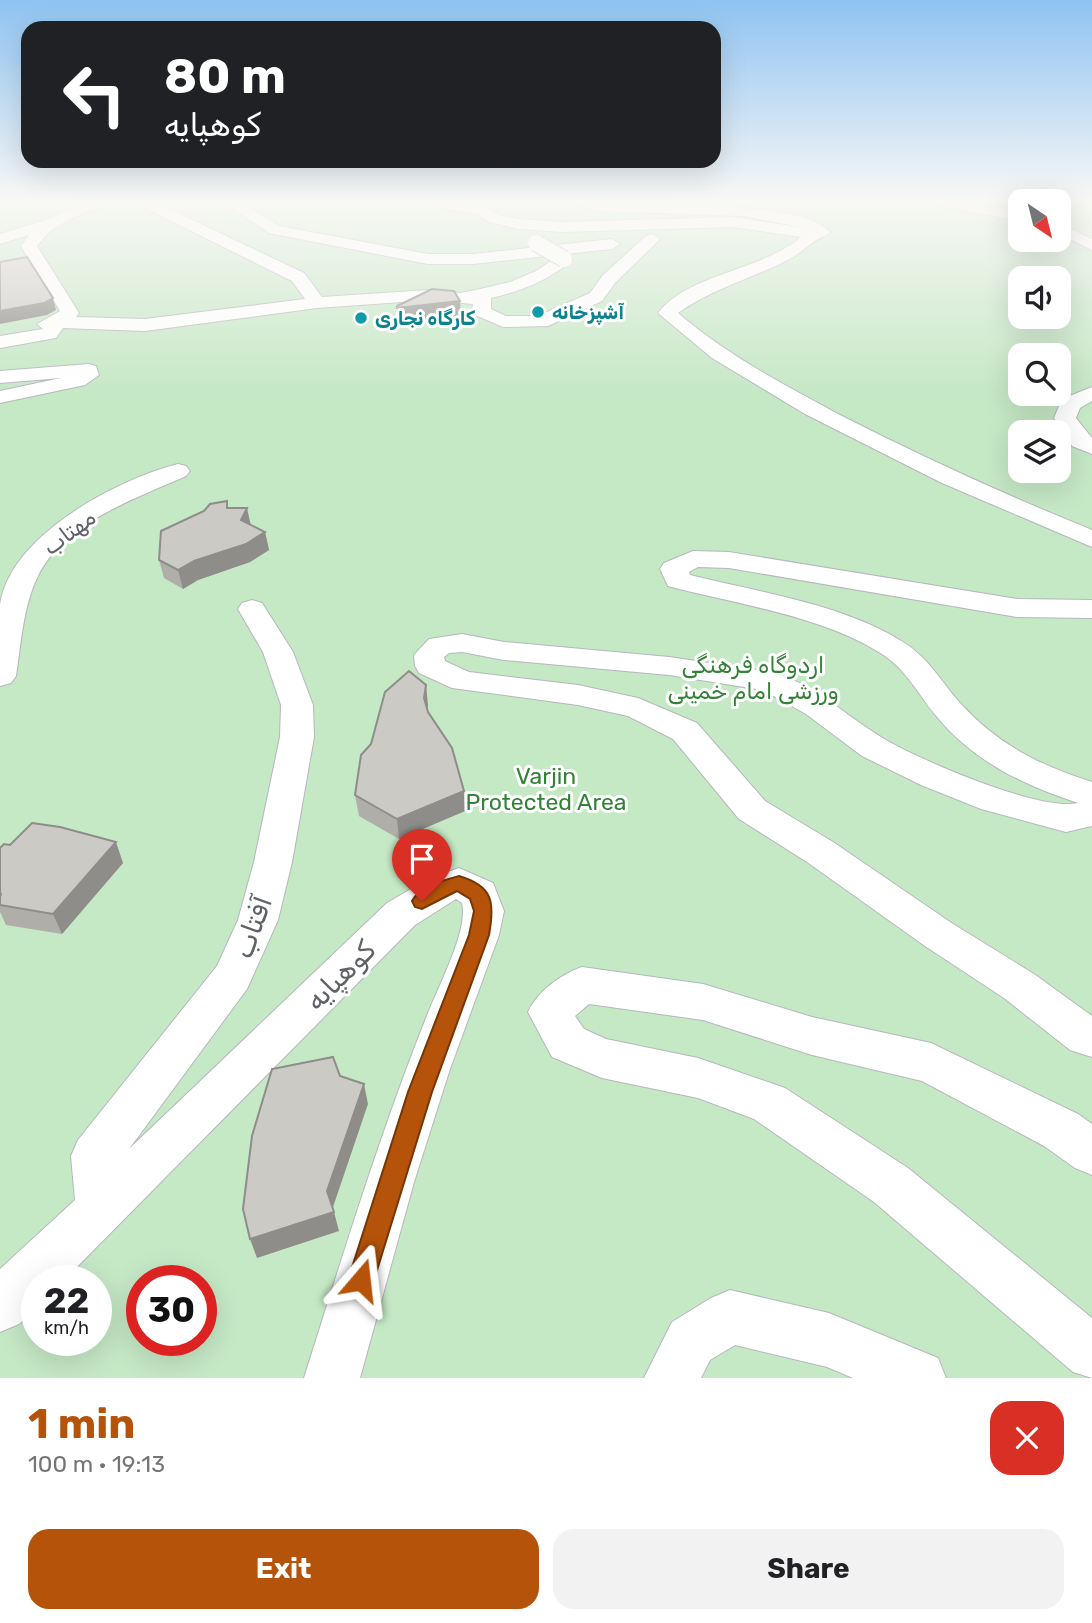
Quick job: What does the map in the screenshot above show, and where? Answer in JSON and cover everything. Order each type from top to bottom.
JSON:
[{"type":"street","points":[[0,342],[51,328],[70,313],[41,265]]},
{"type":"street","points":[[276,265],[298,276],[317,303]]},
{"type":"street","points":[[442,265],[455,271],[461,288],[483,300],[481,311],[503,321],[541,322],[596,297],[609,279],[624,265]]},
{"type":"street","points":[[0,335],[51,328],[145,325],[317,303],[429,295],[461,288],[484,295],[517,285],[557,265]]},
{"type":"street","points":[[753,265],[711,286],[667,313],[692,336],[745,372],[862,435],[988,495],[1092,540]]},
{"type":"street","points":[[0,353],[41,344],[51,338],[51,328]]},
{"type":"street","points":[[0,377],[89,370],[89,374],[78,381],[0,397]]},
{"type":"street","points":[[0,409],[94,388]]},
{"type":"street","points":[[1092,393],[1070,404],[1065,418],[1080,442],[1092,447]]},
{"type":"street","name":"مهتاب","points":[[0,676],[22,579],[34,558],[73,523],[117,498],[178,471]]},
{"type":"street","points":[[1092,609],[1017,608],[729,560],[693,559],[674,569],[678,580],[814,617],[872,637],[913,663],[950,711],[990,751],[1046,780],[1092,795]]},
{"type":"street","name":"آفتاب","points":[[101,1210],[95,1156],[232,977],[258,920],[273,862],[298,737],[297,705],[278,652],[252,609]]},
{"type":"street","points":[[1092,813],[1066,819],[994,800],[933,777],[874,748],[817,707],[771,682],[668,666],[504,651],[462,643],[440,645],[429,654],[430,666],[463,681],[578,695],[638,708],[685,731],[752,810],[820,852],[939,935],[1019,986],[1085,1036],[1092,1038]]},
{"type":"street","name":"کوهپایه","points":[[0,1306],[401,914],[442,889],[459,883],[471,887],[479,894],[484,911],[479,935],[450,1007],[407,1132],[332,1378]]},
{"type":"street","points":[[1092,1152],[1061,1130],[931,1063],[813,1036],[703,1002],[582,985],[549,1012],[568,1043],[602,1058],[698,1078],[769,1102],[891,1185],[1092,1353]]},
{"type":"street","points":[[672,1378],[691,1341],[730,1317],[829,1340],[918,1378]]},
{"type":"green space","name":"Varjin Protected Area","points":[[0,265],[1092,265],[1092,1378],[0,1378]]},
{"type":"building","points":[[0,265],[32,265],[53,298],[44,303],[0,311]]},
{"type":"building","points":[[432,289],[454,291],[460,301],[397,308],[397,306]]},
{"type":"building","points":[[227,501],[227,508],[247,508],[241,520],[265,532],[246,544],[194,561],[178,570],[159,560],[161,531],[204,511],[210,504]]},
{"type":"building","points":[[409,671],[426,685],[424,698],[428,712],[452,748],[464,791],[397,819],[355,795],[361,755],[371,744],[385,692]]},
{"type":"building","points":[[32,823],[60,827],[116,842],[53,914],[0,905],[0,848],[4,844],[10,845]]},
{"type":"building","points":[[333,1057],[340,1076],[364,1084],[327,1191],[334,1212],[250,1239],[243,1209],[252,1136],[272,1069]]},
{"type":"place","name":"آشپزخانه","points":[[538,312]]},
{"type":"place","name":"کارگاه نجاری","points":[[361,318]]},
{"type":"route","points":[[361,1280],[390,1182],[420,1092],[479,935],[484,911],[479,894],[471,887],[459,883],[422,901]]},
{"type":"park label","name":"اردوگاه فرهنگی ورزشی امام خمینی","points":[[753,678]]}]
